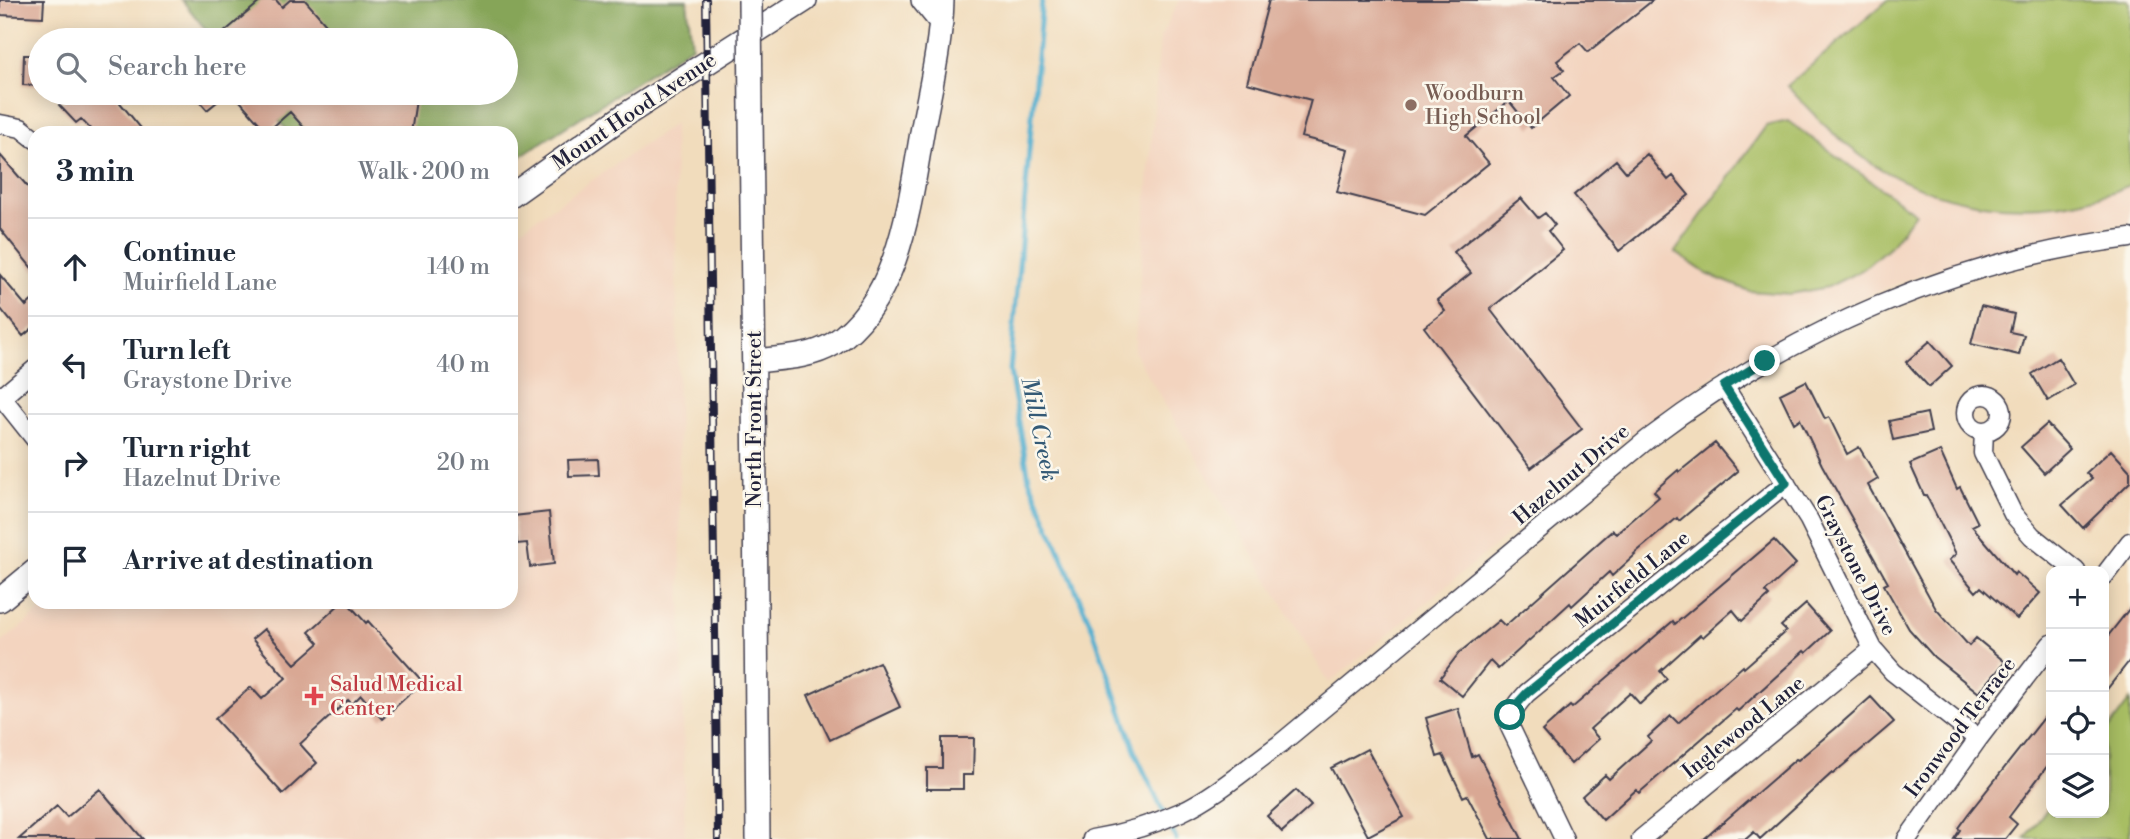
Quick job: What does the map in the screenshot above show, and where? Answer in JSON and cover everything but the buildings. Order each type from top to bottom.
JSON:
[{"type":"main road","name":"North Front Street","points":[[750,0],[758,839]]},
{"type":"main road","points":[[755,361],[799,356],[832,345],[858,321],[885,282],[903,236],[942,11],[923,0]]},
{"type":"main road","name":"Mount Hood Avenue","points":[[518,191],[622,117],[724,50],[806,2]]},
{"type":"main road","points":[[0,600],[28,577]]},
{"type":"street","points":[[0,124],[21,128],[28,134]]},
{"type":"street","name":"Hazelnut Drive","points":[[1092,839],[1130,831],[1183,811],[1222,787],[1280,744],[1648,439],[1765,361],[1829,327],[1935,284],[1983,268],[2074,246],[2130,238]]},
{"type":"street","points":[[28,375],[1,396],[28,430]]},
{"type":"street","name":"Graystone Drive","points":[[1724,386],[1818,537],[1873,649],[1883,663],[1978,739]]},
{"type":"street","points":[[1984,431],[1983,453],[2013,514],[2032,536],[2070,566]]},
{"type":"street","name":"Muirfield Lane","points":[[1564,839],[1515,739],[1510,727],[1510,715],[1527,693],[1786,483]]},
{"type":"street","points":[[2109,569],[2130,542]]},
{"type":"street","name":"Inglewood Lane","points":[[1641,839],[1873,649]]},
{"type":"street","name":"Ironwood Terrace","points":[[1907,839],[1978,739],[2046,651]]},
{"type":"shaded area","points":[[1179,0],[2130,0],[2130,223],[2068,231],[1939,267],[1811,318],[1722,369],[1634,431],[1329,683],[1134,352],[1160,38]]},
{"type":"shaded area","points":[[674,124],[685,839],[0,839],[0,644],[42,609],[518,609],[518,231]]},
{"type":"green space","points":[[182,0],[687,0],[692,46],[518,158],[518,126],[283,126],[267,105],[518,105],[518,28],[204,28]]},
{"type":"green space","points":[[1888,0],[2127,0],[2130,3],[2130,185],[2096,197],[2060,204],[2023,207],[1986,204],[1915,186],[1882,170],[1852,149],[1826,127],[1787,86]]},
{"type":"green space","points":[[1788,121],[1915,213],[1892,244],[1862,270],[1828,287],[1790,294],[1749,291],[1707,274],[1675,252],[1766,126]]},
{"type":"green space","points":[[2130,700],[2130,839],[2025,839],[2046,811],[2046,818],[2109,818],[2109,728]]},
{"type":"waterway","name":"Mill Creek","points":[[1042,0],[1010,371],[1029,479],[1093,630],[1138,759],[1176,839]]},
{"type":"railway","points":[[706,0],[718,839]]},
{"type":"place","name":"Woodburn High School","points":[[1411,105]]},
{"type":"place","name":"Salud Medical Center","points":[[314,696]]},
{"type":"route","points":[[1510,715],[1527,693],[1786,483],[1724,386],[1765,361]]}]
